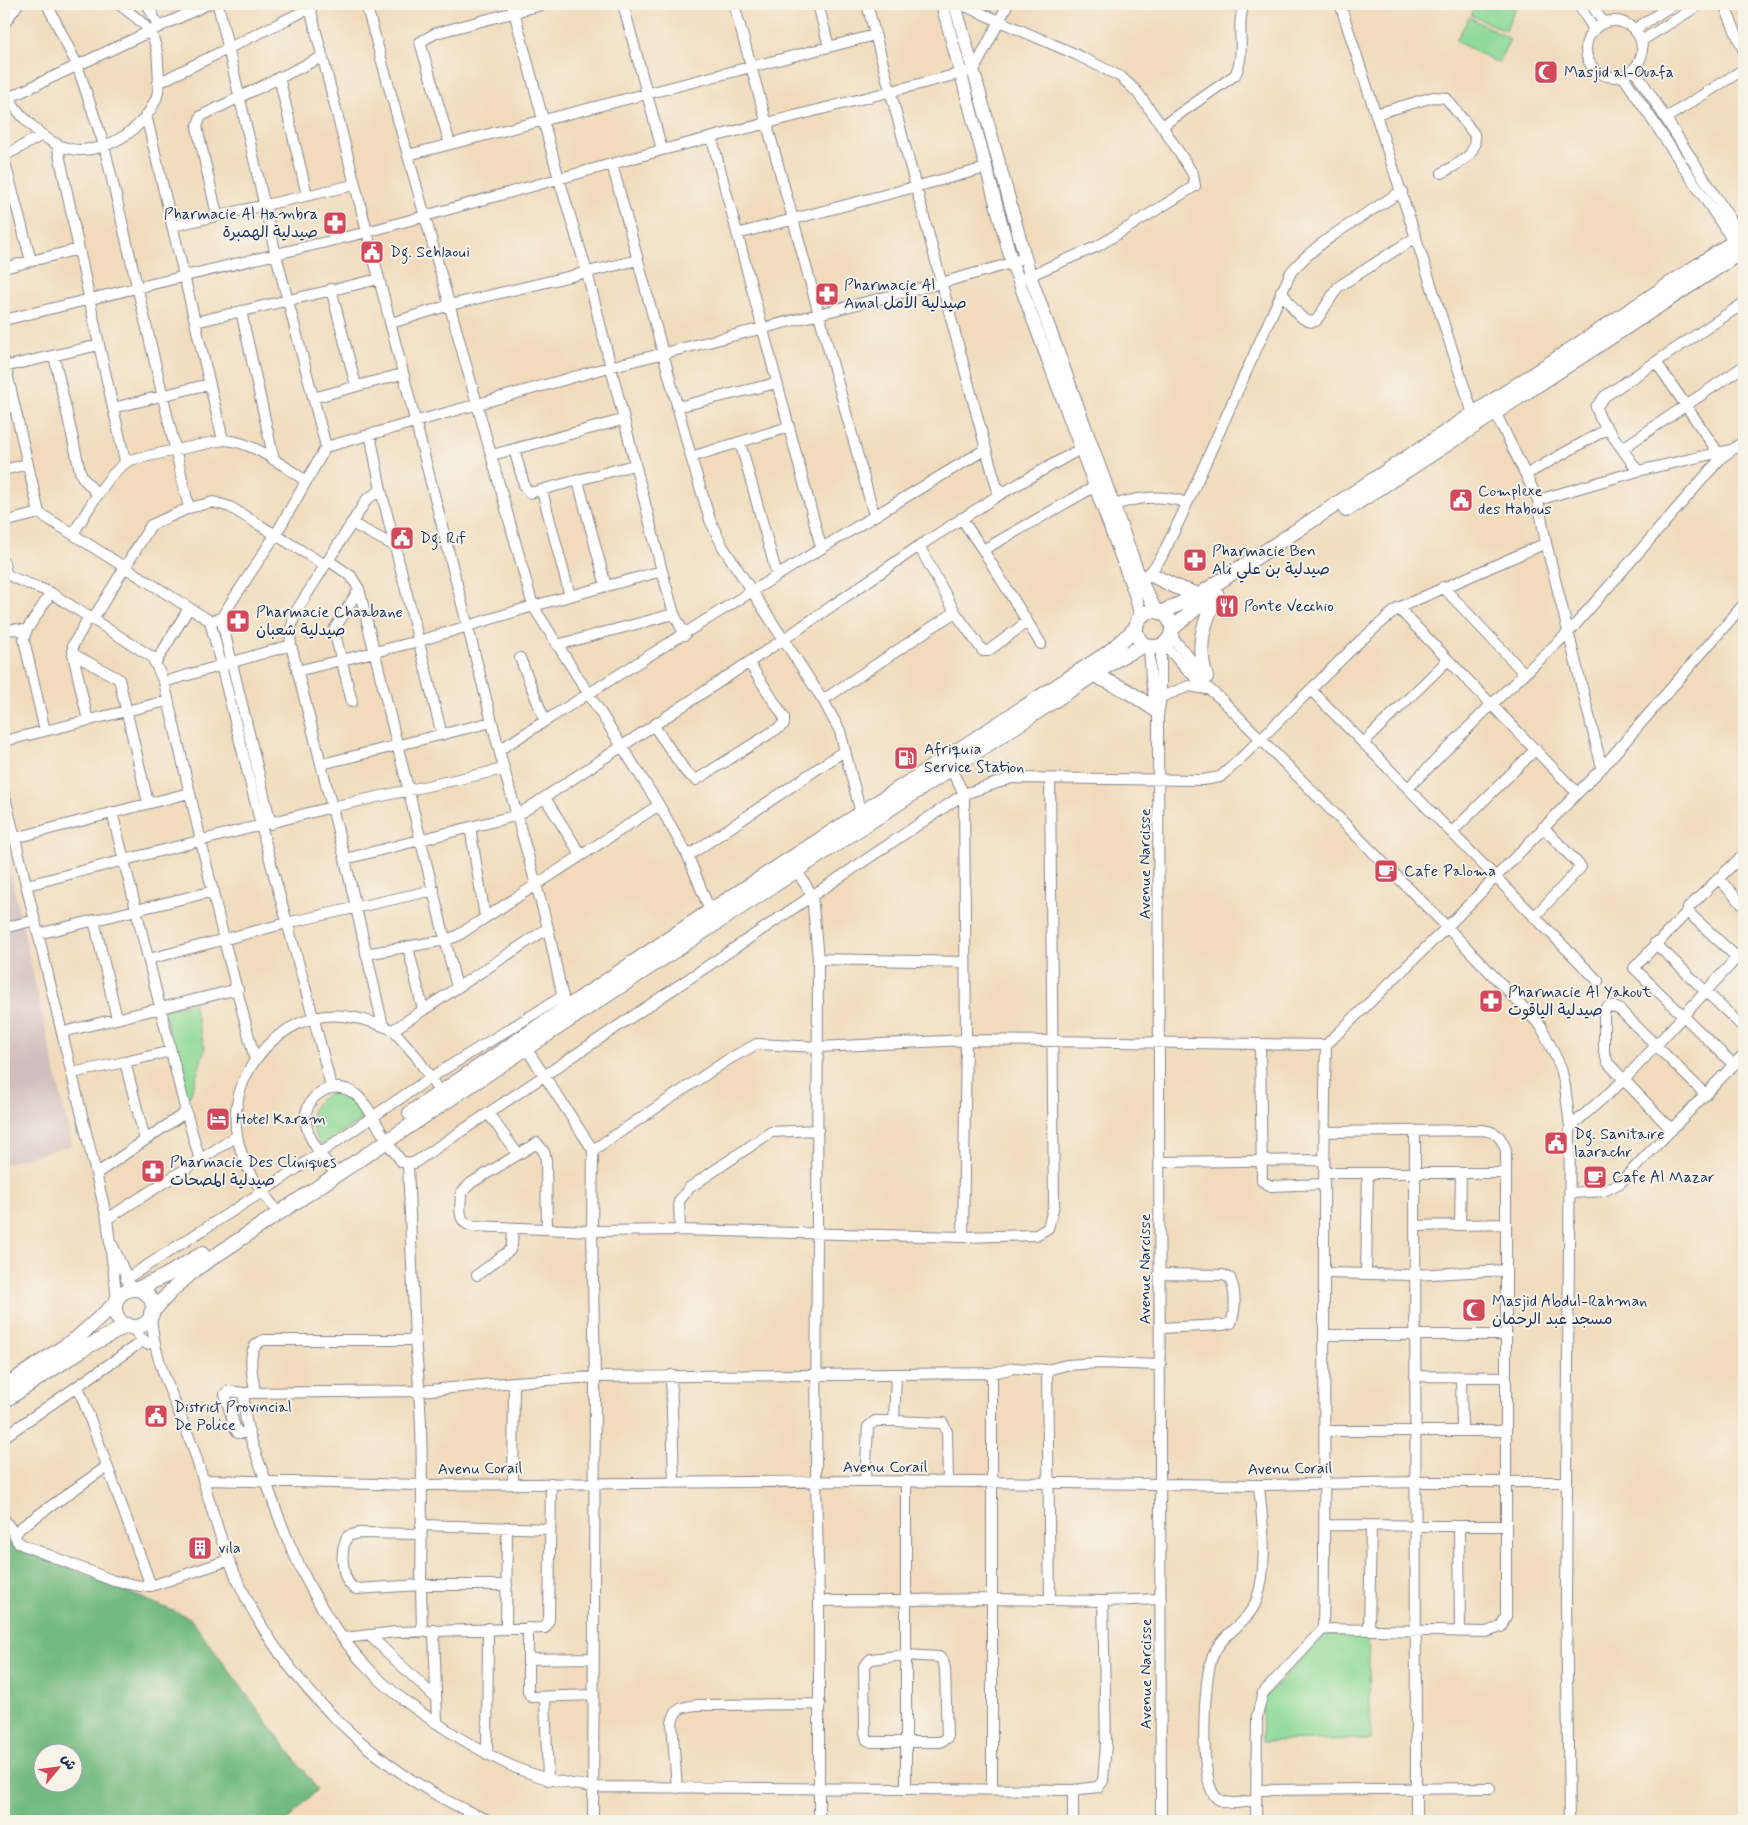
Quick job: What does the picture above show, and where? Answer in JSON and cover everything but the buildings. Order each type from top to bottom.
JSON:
[{"type":"highway","points":[[6,1393],[83,1349],[129,1326],[142,1324],[173,1289],[197,1268],[384,1137],[526,1048],[795,868],[1122,656],[1161,641],[1195,609],[1495,412],[1740,242]]},
{"type":"highway","points":[[6,1393],[77,1338],[131,1286],[179,1269],[330,1167],[384,1137],[440,1093],[564,1002],[710,911],[1117,647],[1148,612],[1159,612],[1200,595],[1473,414],[1740,242]]},
{"type":"highway","points":[[1146,578],[1200,595]]},
{"type":"highway","points":[[1208,683],[1201,659],[1201,639],[1205,621],[1218,594]]},
{"type":"highway","points":[[1159,612],[1171,622],[1161,641]]},
{"type":"highway","points":[[1139,622],[1139,638],[1161,641]]},
{"type":"highway","points":[[1094,675],[1158,707]]},
{"type":"highway","points":[[131,1286],[148,1295],[151,1301],[151,1314]]},
{"type":"highway","points":[[116,1301],[118,1318],[129,1326]]},
{"type":"main road","points":[[942,4],[968,70],[1024,256],[1024,278]]},
{"type":"main road","points":[[955,4],[986,168],[1012,263],[1024,278],[1108,507],[1135,594],[1139,622]]},
{"type":"main road","points":[[1085,446],[1094,487],[1108,507],[1146,578],[1159,612]]},
{"type":"street","points":[[4,24],[8,8],[18,4]]},
{"type":"street","points":[[47,4],[78,65],[104,145],[189,508]]},
{"type":"street","points":[[119,4],[154,29]]},
{"type":"street","points":[[4,84],[6,99],[42,135],[57,144],[81,150],[104,145],[119,139],[138,126],[156,99],[158,52],[148,4]]},
{"type":"street","points":[[6,99],[208,4]]},
{"type":"street","points":[[218,4],[276,254],[326,447]]},
{"type":"street","points":[[378,4],[366,5],[534,606],[659,805],[688,856],[710,911]]},
{"type":"street","points":[[450,144],[420,42],[436,33],[513,8],[545,4]]},
{"type":"street","points":[[623,4],[662,150]]},
{"type":"street","points":[[734,4],[874,515]]},
{"type":"street","points":[[818,4],[828,46]]},
{"type":"street","points":[[867,4],[999,494]]},
{"type":"street","points":[[960,4],[1075,54],[1121,77],[1137,92],[1193,174],[1195,186],[1098,246],[1024,278]]},
{"type":"street","points":[[4,320],[367,232],[662,150],[712,139],[891,89],[968,70],[1000,22],[1008,4]]},
{"type":"street","points":[[1162,126],[1234,76],[1239,62],[1241,41],[1239,27],[1244,4]]},
{"type":"street","points":[[1340,4],[1473,414]]},
{"type":"street","points":[[1578,4],[1594,28]]},
{"type":"street","points":[[1591,4],[1603,22]]},
{"type":"street","points":[[1635,29],[1674,4]]},
{"type":"street","points":[[1642,41],[1687,7],[1700,4]]},
{"type":"street","points":[[1724,4],[1744,52]]},
{"type":"street","points":[[110,1241],[131,1286],[262,1192],[430,1078],[564,1002],[548,928],[504,769],[309,6],[158,83]]},
{"type":"street","points":[[513,8],[558,179],[587,272],[622,420],[662,571],[674,614],[685,635]]},
{"type":"street","points":[[1619,21],[1635,29],[1642,41],[1642,54],[1634,70],[1623,76],[1605,75],[1590,64],[1586,45],[1594,28],[1603,22],[1619,21]]},
{"type":"street","points":[[408,155],[875,35]]},
{"type":"street","points":[[217,215],[197,127],[200,116],[322,57]]},
{"type":"street","points":[[1666,118],[1744,69]]},
{"type":"street","points":[[1634,70],[1666,118],[1740,242]]},
{"type":"street","points":[[1623,76],[1740,242]]},
{"type":"street","points":[[279,77],[307,195]]},
{"type":"street","points":[[1376,114],[1433,97],[1446,98],[1474,134],[1475,139],[1474,147],[1467,158],[1442,173]]},
{"type":"street","points":[[146,115],[182,276],[223,440]]},
{"type":"street","points":[[31,261],[4,157],[42,135]]},
{"type":"street","points":[[712,139],[821,547]]},
{"type":"street","points":[[57,144],[125,461]]},
{"type":"street","points":[[612,164],[677,407],[716,536],[835,720],[861,814]]},
{"type":"street","points":[[737,234],[986,168]]},
{"type":"street","points":[[172,226],[354,185]]},
{"type":"street","points":[[1146,578],[1181,517],[1243,381],[1281,291],[1299,263],[1326,242],[1402,191]]},
{"type":"street","points":[[1281,291],[1303,320],[1316,322],[1338,287],[1416,237]]},
{"type":"street","points":[[4,268],[79,249]]},
{"type":"street","points":[[210,621],[221,618],[276,534],[326,447],[609,366],[941,283],[1012,263],[1024,256]]},
{"type":"street","points":[[390,323],[450,306],[638,260]]},
{"type":"street","points":[[194,322],[379,278]]},
{"type":"street","points":[[331,289],[356,386]]},
{"type":"street","points":[[1638,471],[1607,429],[1598,413],[1598,403],[1605,396],[1744,303]]},
{"type":"street","points":[[241,311],[274,460]]},
{"type":"street","points":[[99,345],[4,365],[39,513],[210,621],[266,825]]},
{"type":"street","points":[[54,356],[80,471],[98,495]]},
{"type":"street","points":[[1656,362],[1716,452]]},
{"type":"street","points":[[1622,448],[1744,366]]},
{"type":"street","points":[[313,398],[402,374]]},
{"type":"street","points":[[677,407],[777,383]]},
{"type":"street","points":[[113,408],[209,384]]},
{"type":"street","points":[[1495,412],[1527,474],[1538,500],[1546,544],[1602,768]]},
{"type":"street","points":[[492,455],[622,420]]},
{"type":"street","points":[[691,457],[789,427]]},
{"type":"street","points":[[1527,474],[1607,429]]},
{"type":"street","points":[[370,434],[381,490],[397,547],[442,735]]},
{"type":"street","points":[[73,534],[98,495],[125,461],[176,452],[223,440],[233,440],[274,460],[306,481]]},
{"type":"street","points":[[740,442],[777,575]]},
{"type":"street","points":[[1408,788],[1492,704],[1569,632],[1671,513],[1730,450],[1743,443]]},
{"type":"street","points":[[345,859],[518,816],[784,639],[918,546],[999,494],[1085,446]]},
{"type":"street","points":[[514,449],[527,492],[534,493],[634,465]]},
{"type":"street","points":[[500,750],[685,635],[821,547],[986,449]]},
{"type":"street","points":[[1538,500],[1638,471],[1730,450]]},
{"type":"street","points":[[4,470],[28,464]]},
{"type":"street","points":[[578,481],[606,586]]},
{"type":"street","points":[[983,550],[1094,487]]},
{"type":"street","points":[[381,490],[367,499],[295,613],[290,633],[290,645],[322,764],[366,954],[388,1028],[416,1056],[440,1093]]},
{"type":"street","points":[[542,491],[570,596]]},
{"type":"street","points":[[1108,507],[1135,499],[1160,498],[1186,503]]},
{"type":"street","points":[[88,721],[73,654],[73,645],[151,525],[189,508],[220,502],[351,576],[359,589],[457,988]]},
{"type":"street","points":[[4,522],[39,513]]},
{"type":"street","points":[[961,518],[1041,644]]},
{"type":"street","points":[[351,523],[397,547]]},
{"type":"street","points":[[330,1167],[309,1133],[305,1115],[308,1105],[322,1090],[331,1087],[344,1088],[353,1092],[361,1099],[398,1158],[408,1164],[414,1163],[812,894],[964,794],[1012,778],[1050,780],[1203,780],[1220,777],[1261,740],[1359,642],[1398,608],[1546,544]]},
{"type":"street","points":[[918,546],[956,612],[983,651],[988,651],[1027,622]]},
{"type":"street","points":[[4,563],[6,572],[11,578],[36,585],[52,593],[152,657],[156,662],[164,682],[224,940],[255,1060]]},
{"type":"street","points":[[297,671],[419,641],[534,606],[662,571]]},
{"type":"street","points":[[1443,587],[1524,673]]},
{"type":"street","points":[[352,702],[334,630],[359,589]]},
{"type":"street","points":[[45,731],[24,640],[26,631],[52,593]]},
{"type":"street","points":[[1256,1821],[1257,1716],[1260,1700],[1271,1684],[1323,1630],[1326,1484],[1324,1132],[1326,1046],[1602,768],[1744,604]]},
{"type":"street","points":[[156,662],[189,608]]},
{"type":"street","points":[[1398,608],[1577,793]]},
{"type":"street","points":[[823,700],[956,612]]},
{"type":"street","points":[[557,645],[674,614]]},
{"type":"street","points":[[221,618],[287,923],[315,1018],[331,1087]]},
{"type":"street","points":[[4,630],[14,628],[26,631]]},
{"type":"street","points":[[1161,641],[1186,669],[1208,683],[1222,700],[1541,1026],[1560,1068],[1566,1086],[1570,1128],[1567,1482],[1569,1821]]},
{"type":"street","name":"Avenue Narcisse","points":[[1161,641],[1151,678],[1158,707],[1160,780],[1161,1821]]},
{"type":"street","points":[[164,682],[290,645]]},
{"type":"street","points":[[73,654],[119,679],[148,803]]},
{"type":"street","points":[[520,658],[545,721]]},
{"type":"street","points":[[1363,742],[1448,660]]},
{"type":"street","points":[[654,726],[686,772],[696,780],[773,732],[784,724],[784,717],[749,662]]},
{"type":"street","points":[[1158,707],[1189,686],[1208,683]]},
{"type":"street","points":[[1311,690],[1598,981]]},
{"type":"street","points":[[4,741],[167,701]]},
{"type":"street","points":[[322,764],[492,722]]},
{"type":"street","points":[[1452,832],[1536,749]]},
{"type":"street","points":[[688,856],[844,751]]},
{"type":"street","points":[[950,768],[964,794],[966,1040],[963,1237]]},
{"type":"street","points":[[27,885],[332,807],[504,769]]},
{"type":"street","points":[[547,1229],[546,1160],[544,1152],[536,1143],[516,1153],[471,1183],[461,1193],[460,1214],[466,1225],[513,1228],[592,1231],[680,1230],[963,1237],[1036,1235],[1048,1228],[1051,1223],[1054,1205],[1050,780]]},
{"type":"street","points":[[4,793],[107,1219],[116,1301]]},
{"type":"street","points":[[15,838],[189,793]]},
{"type":"street","points":[[545,798],[580,855]]},
{"type":"street","points":[[366,954],[446,940],[659,805]]},
{"type":"street","points":[[112,812],[186,1112],[200,1160]]},
{"type":"street","points":[[470,827],[485,917]]},
{"type":"street","points":[[1534,916],[1581,867],[1543,827]]},
{"type":"street","points":[[1734,1064],[1634,968],[1655,943],[1688,911],[1690,906],[1744,854]]},
{"type":"street","points":[[795,868],[812,894],[818,959],[816,1482],[820,1601],[819,1821]]},
{"type":"street","points":[[1718,878],[1744,906]]},
{"type":"street","points":[[148,959],[287,923],[357,909],[434,890]]},
{"type":"street","points":[[38,934],[214,891]]},
{"type":"street","points":[[1570,1128],[1624,1080],[1707,990],[1742,957],[1688,911]]},
{"type":"street","points":[[4,928],[35,920]]},
{"type":"street","points":[[94,920],[116,1019]]},
{"type":"street","points":[[273,1206],[249,1172],[236,1136],[236,1108],[243,1084],[255,1060],[269,1043],[283,1033],[315,1018],[346,1017],[388,1028],[423,1010],[548,928]]},
{"type":"street","points":[[1655,943],[1707,990],[1744,1028]]},
{"type":"street","points":[[408,947],[423,1010]]},
{"type":"street","points":[[818,959],[965,962]]},
{"type":"street","points":[[63,1032],[238,989]]},
{"type":"street","points":[[1672,1130],[1624,1080],[1605,1057],[1604,1013],[1606,1008],[1611,1006],[1619,1009],[1706,1095]]},
{"type":"street","points":[[593,1150],[748,1047],[757,1044],[818,1047],[966,1040],[1326,1046]]},
{"type":"street","points":[[1260,1045],[1261,1178],[1264,1184],[1271,1186],[1324,1184]]},
{"type":"street","points":[[526,1048],[593,1150],[592,1231],[595,1377],[593,1821]]},
{"type":"street","points":[[72,1073],[171,1051]]},
{"type":"street","points":[[1570,1193],[1609,1189],[1620,1183],[1744,1054]]},
{"type":"street","points":[[125,1062],[145,1140]]},
{"type":"street","points":[[96,1174],[186,1112]]},
{"type":"street","points":[[488,1113],[516,1153]]},
{"type":"street","points":[[680,1230],[679,1201],[689,1188],[771,1132],[818,1130]]},
{"type":"street","points":[[1323,1630],[1460,1631],[1493,1630],[1501,1627],[1504,1622],[1506,1431],[1506,1172],[1504,1142],[1497,1134],[1491,1131],[1324,1132]]},
{"type":"street","points":[[1415,1132],[1416,1821]]},
{"type":"street","points":[[107,1219],[236,1136]]},
{"type":"street","points":[[1161,1162],[1324,1160]]},
{"type":"street","points":[[408,1164],[415,1340],[420,1391],[422,1631]]},
{"type":"street","points":[[1324,1173],[1506,1172]]},
{"type":"street","points":[[1460,1225],[1461,1173]]},
{"type":"street","points":[[1366,1274],[1368,1174]]},
{"type":"street","points":[[1414,1226],[1506,1224]]},
{"type":"street","points":[[478,1275],[510,1250],[513,1228]]},
{"type":"street","points":[[1324,1273],[1414,1275],[1506,1270]]},
{"type":"street","points":[[1160,1274],[1223,1275],[1230,1278],[1234,1286],[1234,1314],[1231,1323],[1224,1326],[1160,1328]]},
{"type":"street","points":[[151,1314],[157,1357],[204,1480],[229,1560],[268,1635],[332,1716],[360,1742],[401,1774],[432,1794],[490,1821]]},
{"type":"street","points":[[129,1326],[144,1340],[157,1357]]},
{"type":"street","points":[[1325,1334],[1506,1335]]},
{"type":"street","points":[[4,1437],[144,1340]]},
{"type":"street","points":[[255,1392],[251,1355],[253,1347],[257,1342],[264,1340],[415,1340]]},
{"type":"street","points":[[249,1433],[238,1433],[235,1428],[225,1395],[228,1391],[244,1393],[420,1391],[595,1377],[992,1373],[1014,1368],[1047,1370],[1066,1365],[1098,1363],[1161,1365]]},
{"type":"street","points":[[1047,1370],[1050,1600]]},
{"type":"street","points":[[992,1373],[992,1789]]},
{"type":"street","points":[[671,1375],[674,1483]]},
{"type":"street","points":[[894,1421],[896,1375]]},
{"type":"street","points":[[1415,1376],[1506,1377]]},
{"type":"street","points":[[1461,1377],[1462,1431]]},
{"type":"street","points":[[513,1484],[514,1382]]},
{"type":"street","points":[[78,1386],[150,1586]]},
{"type":"street","points":[[244,1393],[245,1414],[249,1433],[284,1534],[304,1578],[344,1638],[368,1668],[416,1710],[487,1755],[530,1776],[594,1787],[1073,1790],[1098,1787],[1104,1781],[1106,1744],[1103,1601]]},
{"type":"street","points":[[865,1481],[868,1427],[875,1421],[894,1421],[943,1423],[946,1432],[948,1482]]},
{"type":"street","points":[[1325,1431],[1506,1431]]},
{"type":"street","points":[[15,1535],[32,1517],[106,1466]]},
{"type":"street","name":"Avenu Corail","points":[[204,1480],[266,1483],[420,1485],[865,1481],[1259,1485],[1505,1481],[1567,1482]]},
{"type":"street","points":[[906,1481],[906,1789]]},
{"type":"street","points":[[344,1638],[434,1630],[544,1628],[549,1620],[550,1483]]},
{"type":"street","points":[[1259,1485],[1262,1575],[1257,1598],[1251,1614],[1219,1643],[1213,1656],[1205,1690],[1207,1780],[1213,1795],[1226,1802],[1256,1795],[1416,1788],[1490,1788]]},
{"type":"street","points":[[4,1520],[17,1541],[23,1545],[114,1581],[130,1585],[150,1586],[229,1560]]},
{"type":"street","points":[[1325,1525],[1505,1526]]},
{"type":"street","points":[[1369,1630],[1371,1526]]},
{"type":"street","points":[[507,1585],[421,1585],[356,1589],[351,1587],[345,1575],[343,1548],[345,1540],[352,1534],[507,1527],[550,1528]]},
{"type":"street","points":[[506,1628],[507,1527]]},
{"type":"street","points":[[1459,1527],[1460,1631]]},
{"type":"street","points":[[820,1601],[993,1599],[1103,1601],[1161,1598]]},
{"type":"street","points":[[487,1755],[488,1628]]},
{"type":"street","points":[[528,1628],[528,1692],[531,1697],[594,1695]]},
{"type":"street","points":[[434,1630],[437,1723]]},
{"type":"street","points":[[369,1636],[436,1698]]},
{"type":"street","points":[[905,1655],[939,1657],[943,1661],[945,1669],[947,1738],[940,1742],[872,1742],[867,1740],[865,1732],[864,1666],[871,1659],[905,1655]]},
{"type":"street","points":[[528,1659],[594,1658]]},
{"type":"street","points":[[545,1697],[548,1780]]},
{"type":"street","points":[[677,1788],[672,1723],[674,1713],[679,1708],[697,1705],[820,1704]]},
{"type":"street","points":[[1073,1790],[1073,1821]]},
{"type":"shaded area","points":[[4,845],[72,1145],[4,1164]]},
{"type":"green space","points":[[1476,4],[1510,4],[1516,7],[1505,31],[1471,15]]},
{"type":"green space","points":[[1469,17],[1510,39],[1498,63],[1456,41]]},
{"type":"green space","points":[[193,1003],[205,1049],[190,1096],[185,1098],[163,1010]]},
{"type":"green space","points":[[332,1092],[349,1095],[366,1117],[321,1145],[311,1122],[313,1109],[323,1097]]},
{"type":"green space","points":[[4,1541],[190,1618],[317,1789],[287,1821],[4,1821]]},
{"type":"green space","points":[[1368,1633],[1371,1739],[1263,1741],[1262,1705],[1266,1696],[1325,1634]]},
{"type":"place","name":"Masjid al-Ouafa","points":[[1546,72]]},
{"type":"place","name":"Pharmacie Al Hambra صيدلية الهمبرة","points":[[335,223]]},
{"type":"place","name":"Dg. Sehlaoui","points":[[372,252]]},
{"type":"place","name":"Pharmacie Al Amal صيدلية الأمل","points":[[827,294]]},
{"type":"place","name":"Complexe des Habous","points":[[1461,500]]},
{"type":"place","name":"Dg. Rif","points":[[402,538]]},
{"type":"place","name":"Pharmacie Ben Ali صيدلية بن علي","points":[[1195,560]]},
{"type":"place","name":"Ponte Vecchio","points":[[1227,606]]},
{"type":"place","name":"Pharmacie Chaabane صيدلية شعبان","points":[[238,621]]},
{"type":"place","name":"Afriquia Service Station","points":[[906,758]]},
{"type":"place","name":"Cafe Paloma","points":[[1386,871]]},
{"type":"place","name":"Pharmacie Al Yakout صيدلية الياقوت","points":[[1491,1001]]},
{"type":"place","name":"Hotel Karam","points":[[218,1119]]},
{"type":"place","name":"Dg. Sanitaire laarachr","points":[[1556,1143]]},
{"type":"place","name":"Pharmacie Des Cliniques صيدلية المصحات","points":[[153,1171]]},
{"type":"place","name":"Cafe Al Mazar","points":[[1595,1177]]},
{"type":"place","name":"Masjid Abdul-Rahman مسجد عبد الرحمان","points":[[1474,1310]]},
{"type":"place","name":"District Provincial De Police","points":[[156,1416]]},
{"type":"place","name":"vila","points":[[200,1548]]}]
